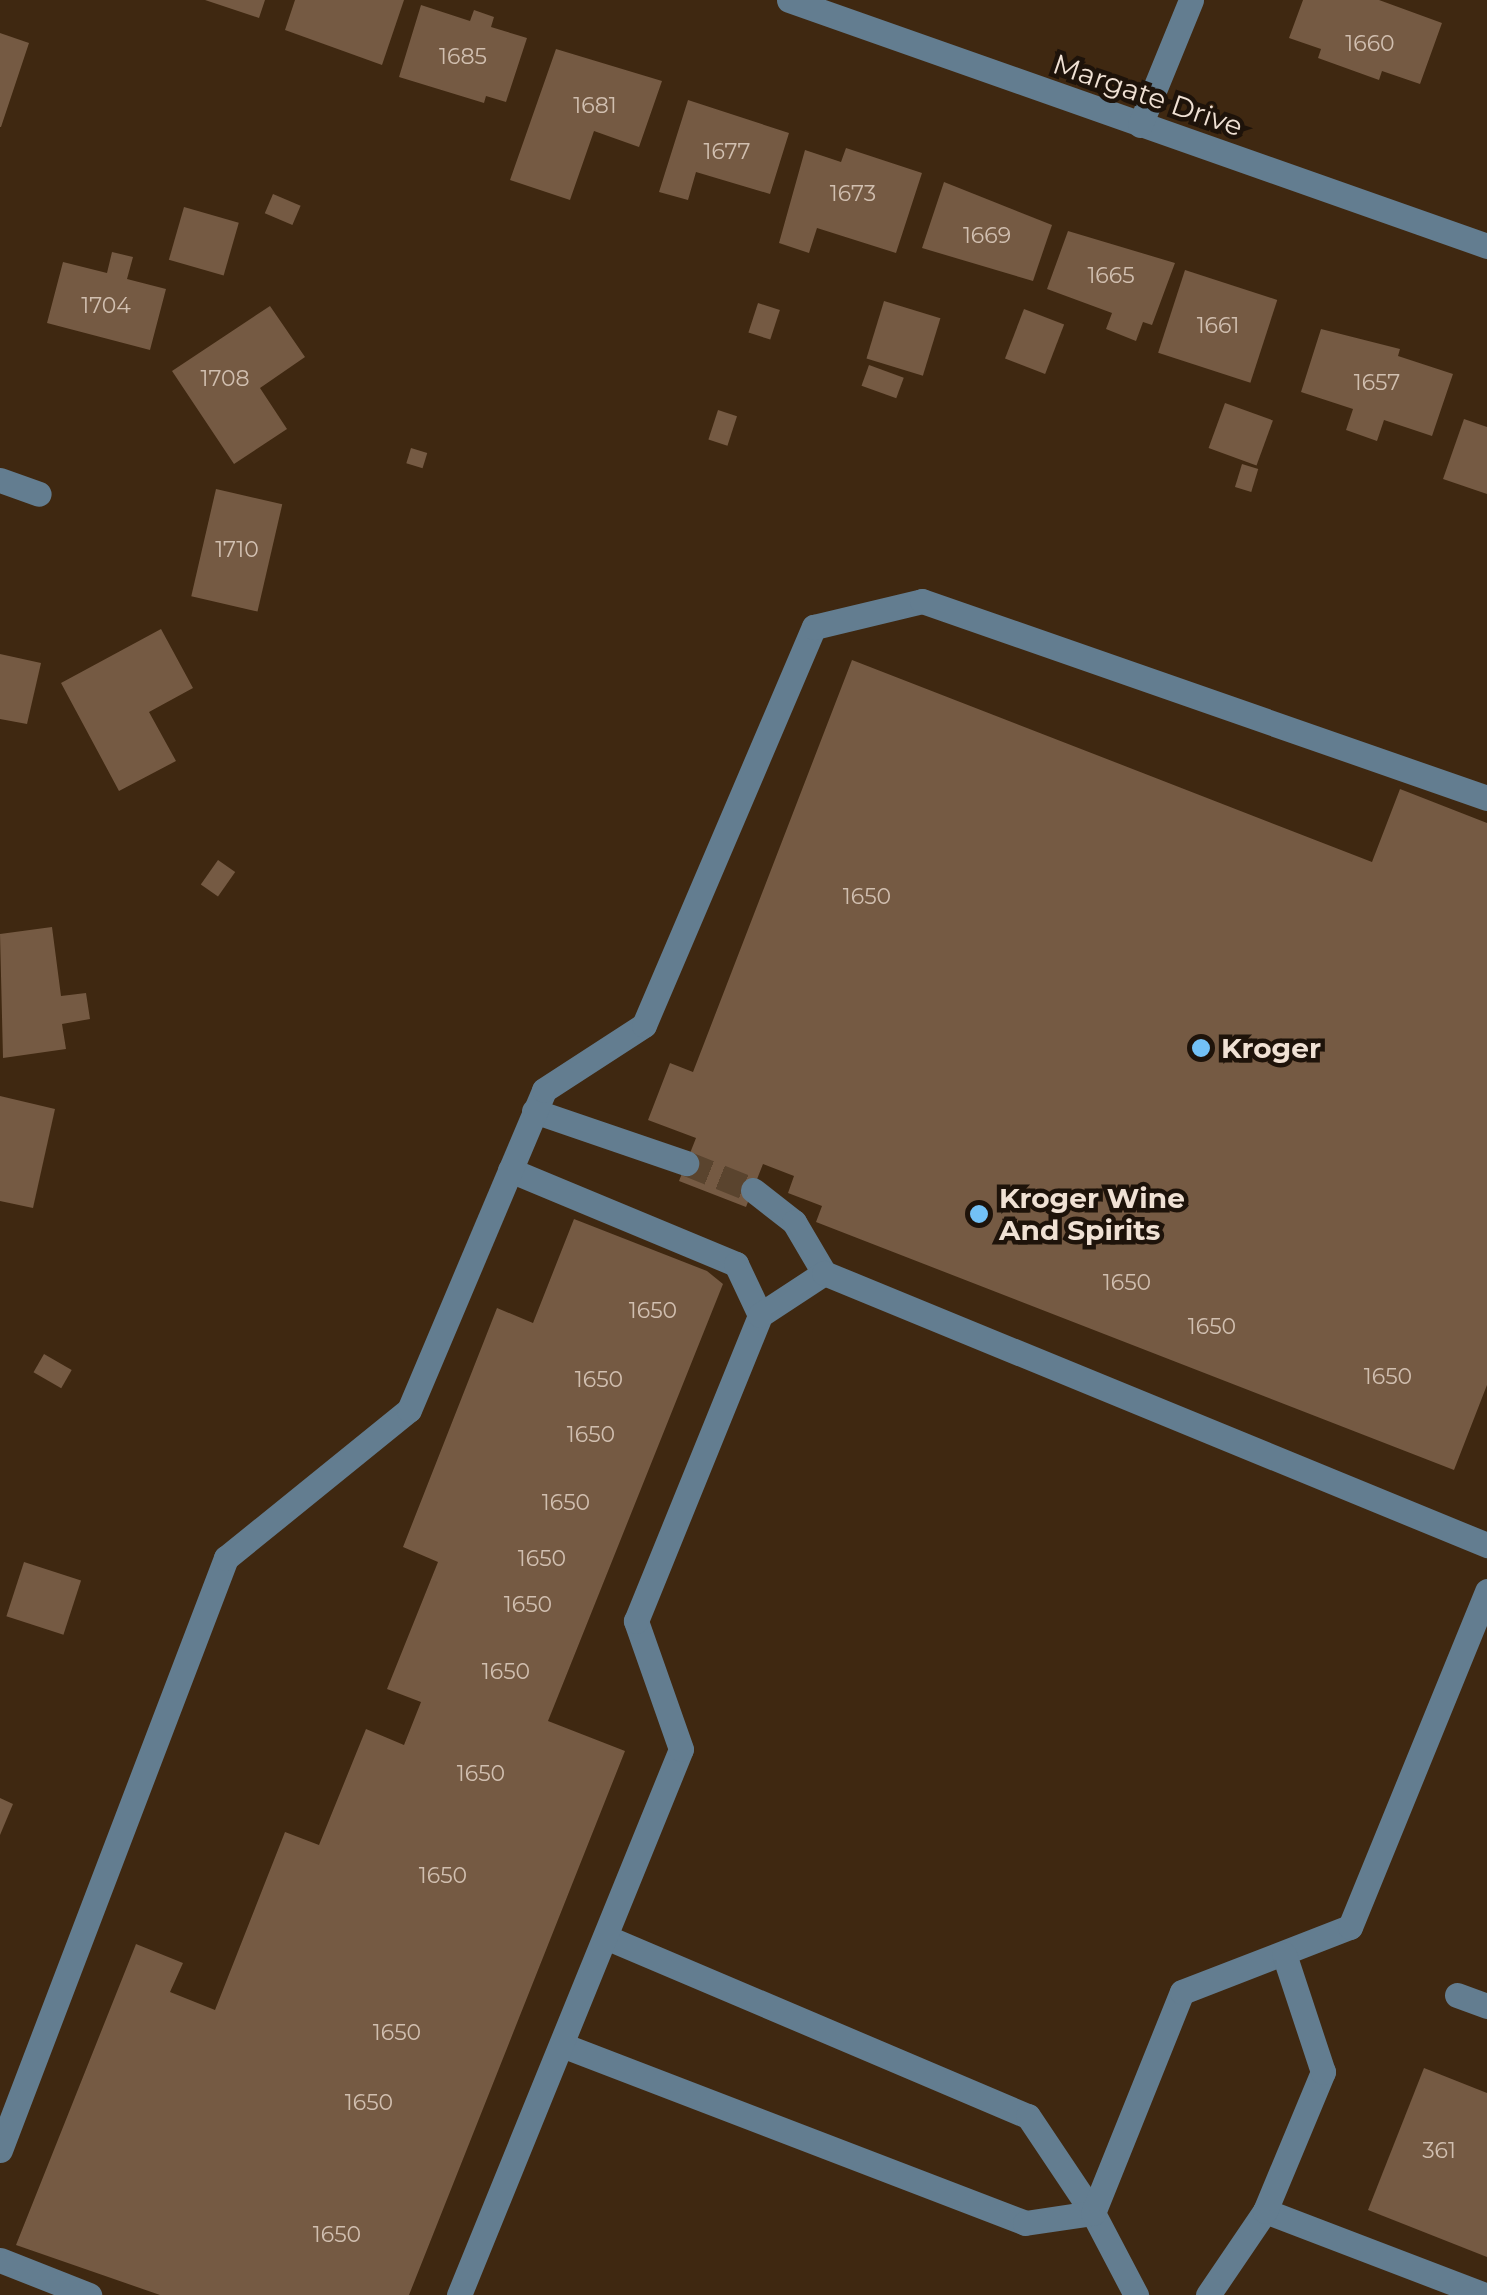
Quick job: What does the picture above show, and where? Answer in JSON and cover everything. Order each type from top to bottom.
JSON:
[{"type":"street","name":"Margate Drive","points":[[789,0],[1487,246]]},
{"type":"street","points":[[1140,125],[1191,0]]},
{"type":"street","points":[[0,480],[38,494]]},
{"type":"street","points":[[0,2150],[226,1558],[409,1410],[544,1090],[644,1025],[814,627],[922,602],[1487,798]]},
{"type":"street","points":[[534,1111],[686,1162]]},
{"type":"street","points":[[510,1170],[736,1264],[760,1315]]},
{"type":"street","points":[[753,1190],[794,1222],[824,1273],[1487,1545]]},
{"type":"street","points":[[459,2295],[608,1938],[681,1749],[636,1621],[760,1315],[824,1273]]},
{"type":"street","points":[[1093,2213],[1182,1992],[1350,1926],[1487,1591]]},
{"type":"street","points":[[608,1938],[1028,2116],[1093,2213],[1136,2295]]},
{"type":"street","points":[[1208,2295],[1265,2212],[1323,2072],[1284,1954]]},
{"type":"street","points":[[1457,1996],[1487,2006]]},
{"type":"street","points":[[562,2046],[1025,2222],[1093,2213]]},
{"type":"street","points":[[1265,2212],[1485,2295]]},
{"type":"street","points":[[0,2260],[89,2295]]},
{"type":"building","points":[[205,0],[265,0],[259,18]]},
{"type":"building","points":[[295,0],[404,0],[382,65],[285,30]]},
{"type":"building","points":[[1303,0],[1379,0],[1442,23],[1420,84],[1382,71],[1379,80],[1318,58],[1321,49],[1289,38]]},
{"type":"building","points":[[421,5],[470,21],[474,10],[494,17],[491,27],[527,38],[506,102],[486,96],[484,103],[399,77]]},
{"type":"building","points":[[0,33],[29,43],[1,127],[0,127]]},
{"type":"building","points":[[556,49],[662,81],[639,147],[594,131],[570,200],[510,180]]},
{"type":"building","points":[[688,100],[789,133],[770,194],[696,172],[688,200],[659,192]]},
{"type":"building","points":[[846,148],[922,173],[896,253],[817,228],[809,253],[779,243],[805,150],[841,162]]},
{"type":"building","points":[[944,182],[1052,225],[1033,281],[922,248]]},
{"type":"building","points":[[273,194],[301,206],[292,225],[265,213]]},
{"type":"building","points":[[184,207],[239,223],[224,276],[169,260]]},
{"type":"building","points":[[1068,231],[1175,263],[1152,325],[1143,322],[1136,341],[1106,329],[1112,313],[1047,289]]},
{"type":"building","points":[[112,252],[133,257],[127,279],[166,289],[150,350],[47,323],[63,262],[107,273]]},
{"type":"building","points":[[1185,270],[1277,300],[1250,383],[1158,353]]},
{"type":"building","points":[[884,301],[940,318],[923,376],[866,358]]},
{"type":"building","points":[[758,303],[780,310],[770,340],[748,332]]},
{"type":"building","points":[[270,306],[305,357],[260,388],[287,429],[234,464],[172,371]]},
{"type":"building","points":[[1024,309],[1064,324],[1045,374],[1005,358]]},
{"type":"building","points":[[1321,329],[1400,349],[1398,356],[1453,374],[1432,436],[1384,420],[1377,441],[1346,430],[1353,409],[1301,392]]},
{"type":"building","points":[[869,365],[904,378],[896,398],[861,386]]},
{"type":"building","points":[[1225,403],[1273,420],[1257,466],[1209,448]]},
{"type":"building","points":[[718,410],[737,416],[727,446],[708,439]]},
{"type":"building","points":[[1464,419],[1487,427],[1487,494],[1443,479]]},
{"type":"building","points":[[411,448],[427,453],[423,468],[406,463]]},
{"type":"building","points":[[1242,464],[1258,469],[1251,492],[1235,487]]},
{"type":"building","points":[[216,489],[282,504],[258,611],[191,596]]},
{"type":"building","points":[[161,629],[193,688],[149,712],[176,761],[119,791],[61,683]]},
{"type":"building","points":[[0,654],[41,663],[27,724],[0,719]]},
{"type":"building","name":"Kroger","points":[[852,660],[1372,862],[1400,789],[1487,823],[1487,1385],[1454,1470],[816,1222],[822,1206],[788,1193],[794,1176],[763,1164],[746,1207],[679,1181],[696,1138],[648,1120],[670,1063],[693,1072]]},
{"type":"building","points":[[218,860],[235,872],[218,897],[201,885]]},
{"type":"building","points":[[52,927],[61,996],[86,993],[90,1019],[62,1024],[66,1049],[3,1058],[0,934]]},
{"type":"building","points":[[0,1096],[55,1109],[33,1208],[0,1201]]},
{"type":"building","points":[[574,1219],[707,1271],[723,1284],[548,1721],[625,1751],[409,2295],[160,2295],[16,2245],[136,1944],[183,1963],[170,1992],[215,2010],[285,1832],[319,1845],[366,1729],[404,1745],[421,1702],[387,1689],[438,1562],[403,1547],[497,1308],[533,1323]]},
{"type":"building","points":[[44,1354],[72,1370],[61,1388],[34,1372]]},
{"type":"building","points":[[24,1562],[81,1581],[63,1635],[6,1616]]},
{"type":"building","points":[[0,1798],[13,1804],[0,1835]]},
{"type":"building","points":[[1424,2068],[1487,2093],[1487,2257],[1368,2210]]},
{"type":"tunnel","points":[[686,1163],[753,1190]]},
{"type":"place","name":"Kroger","points":[[1201,1048]]},
{"type":"place","name":"Kroger Wine And Spirits","points":[[979,1214]]}]
